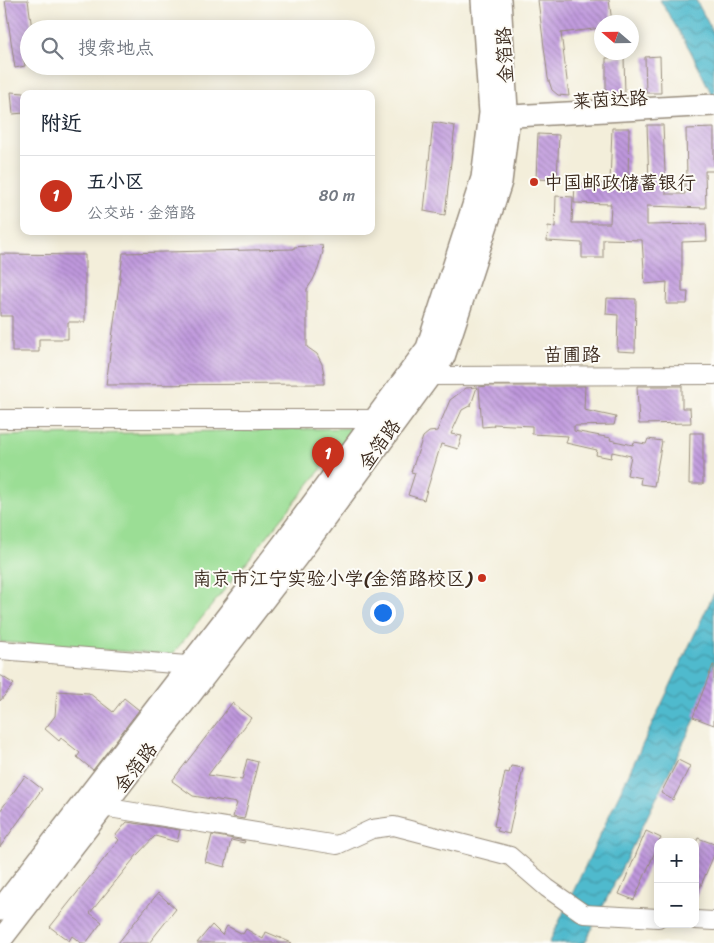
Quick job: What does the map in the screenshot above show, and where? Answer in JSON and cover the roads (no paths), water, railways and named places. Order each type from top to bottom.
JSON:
[{"type":"main road","name":"金箔路","points":[[0,941],[103,807],[282,545],[427,348],[502,120],[482,0]]},
{"type":"main road","name":"金箔路","points":[[0,910],[198,670],[297,557],[444,357],[500,182],[502,120],[500,0]]},
{"type":"main road","points":[[502,120],[515,116],[714,105]]},
{"type":"street","name":"莱茵达路","points":[[502,120],[714,116]]},
{"type":"street","name":"苗圃路","points":[[429,376],[714,375]]},
{"type":"street","points":[[0,419],[374,419]]},
{"type":"street","points":[[0,650],[198,670]]},
{"type":"street","points":[[0,661],[198,670]]},
{"type":"street","points":[[103,807],[337,845],[372,830],[394,826],[510,856],[547,888],[584,914],[654,918]]},
{"type":"street","points":[[699,920],[714,921]]},
{"type":"water","points":[[660,0],[696,0],[714,34],[714,99],[690,50]]},
{"type":"water","points":[[714,593],[714,681],[585,943],[549,943]]},
{"type":"place","name":"中国邮政储蓄银行","points":[[534,182]]},
{"type":"place","name":"五小区","points":[[328,478]]},
{"type":"place","name":"南京市江宁实验小学(金箔路校区)","points":[[482,578]]}]
